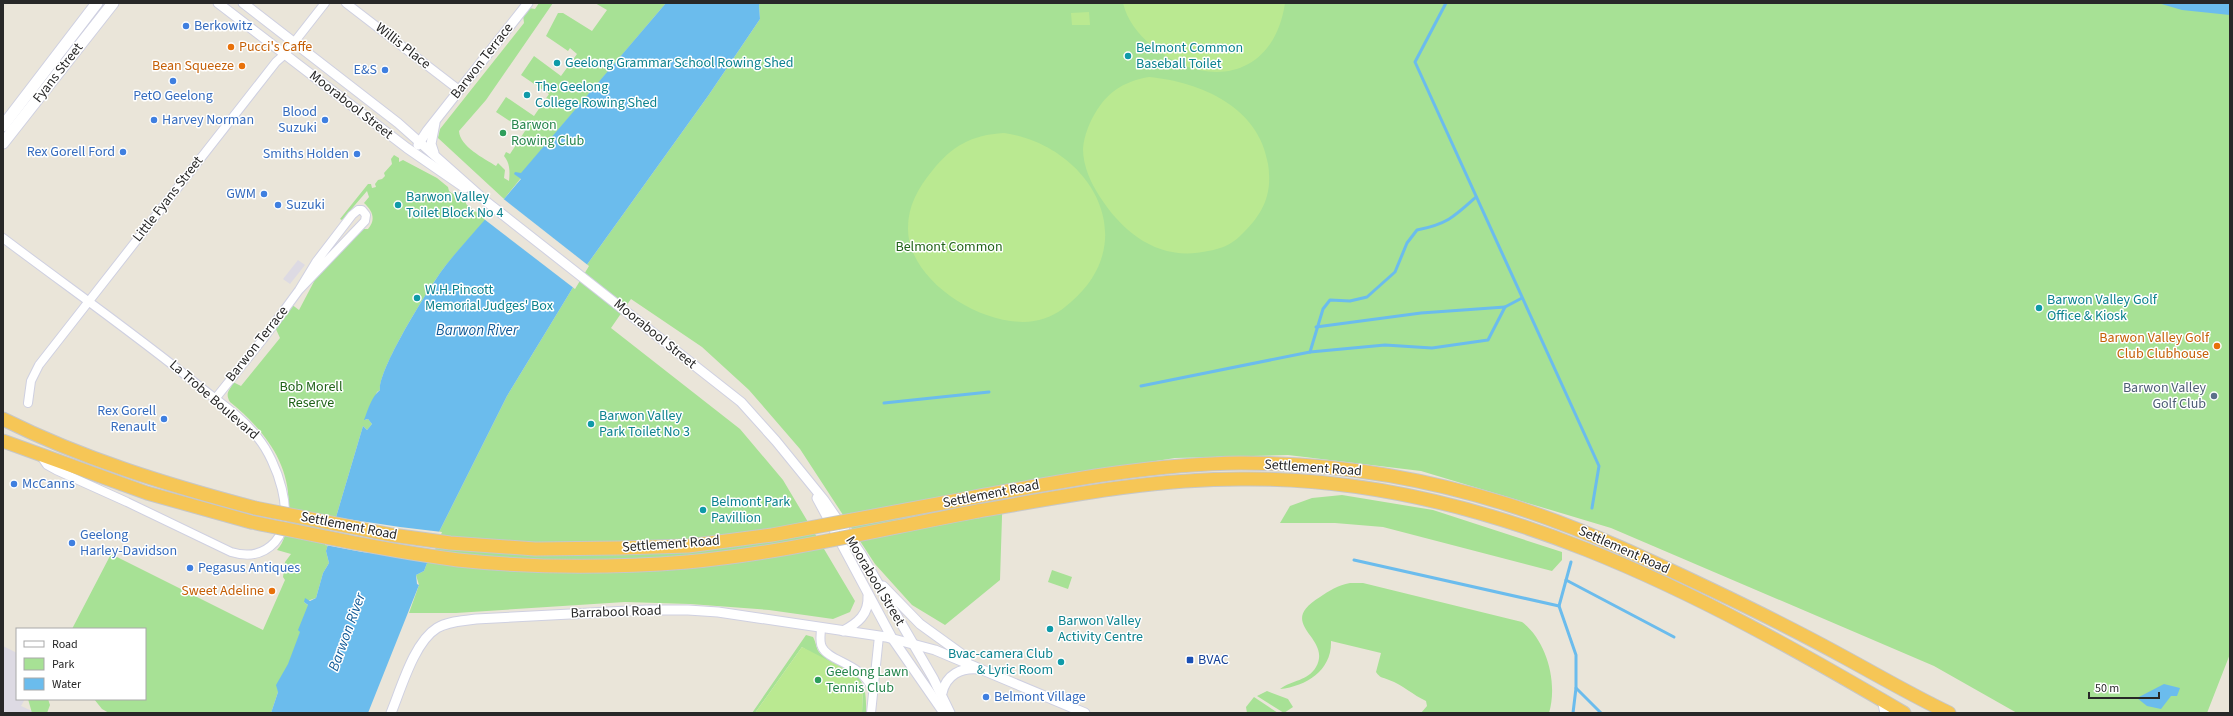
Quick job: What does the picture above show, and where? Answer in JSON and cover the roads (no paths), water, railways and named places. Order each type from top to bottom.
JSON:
[{"type":"highway","name":"Settlement Road","points":[[5,425],[110,465],[182,488],[255,508],[392,535],[450,543],[535,549],[688,546],[772,535],[975,497],[1129,471],[1183,466],[1241,464],[1341,469],[1381,474],[1504,503],[1572,527],[1644,558],[1803,634],[1944,712]]},
{"type":"highway","name":"Settlement Road","points":[[3,441],[147,493],[251,522],[362,545],[459,560],[533,565],[613,565],[687,562],[773,550],[978,512],[1131,486],[1184,480],[1242,478],[1338,484],[1432,499],[1504,518],[1574,545],[1647,576],[1760,631],[1904,713]]},
{"type":"main road","name":"Fyans Street","points":[[3,126],[97,3]]},
{"type":"main road","name":"Fyans Street","points":[[3,143],[113,3]]},
{"type":"street","name":"Moorabool Street","points":[[218,3],[442,173],[488,203]]},
{"type":"street","name":"Moorabool Street","points":[[243,3],[435,154],[488,203],[741,402],[824,500],[870,571],[942,693],[950,713]]},
{"type":"street","name":"Little Fyans Street","points":[[28,403],[29,387],[36,370],[276,62],[325,3]]},
{"type":"street","name":"Willis Place","points":[[346,3],[459,90]]},
{"type":"street","name":"Barwon Terrace","points":[[419,141],[528,3]]},
{"type":"street","name":"Barwon Terrace","points":[[435,154],[431,144],[436,119]]},
{"type":"street","points":[[419,141],[420,150],[442,173]]},
{"type":"street","name":"Barwon Terrace","points":[[215,399],[299,290],[365,221],[366,215],[362,210],[357,210],[352,215],[316,262],[299,290]]},
{"type":"street","name":"La Trobe Boulevard","points":[[3,238],[188,376],[257,436],[271,457],[280,479],[284,502],[283,527],[279,537],[274,543],[258,553],[243,555],[224,550],[127,502],[56,470],[47,465],[40,455]]},
{"type":"street","name":"Moorabool Street","points":[[808,481],[868,596],[892,638],[944,713]]},
{"type":"street","points":[[870,571],[900,605],[925,628],[952,649],[989,671],[1085,713]]},
{"type":"street","points":[[843,631],[855,624],[863,616],[868,605],[868,596]]},
{"type":"street","name":"Barrabool Road","points":[[391,713],[418,650],[427,636],[437,627],[476,619],[677,610],[718,612],[912,642],[989,671]]},
{"type":"street","points":[[821,628],[820,641],[824,651],[858,670],[868,680],[872,689]]},
{"type":"street","points":[[871,713],[878,636]]},
{"type":"street","points":[[942,693],[946,680],[953,674],[973,669],[989,671]]},
{"type":"street","points":[[1882,700],[1885,713]]},
{"type":"water","name":"Barwon River","points":[[666,3],[761,3],[759,5],[760,19],[708,96],[586,266],[507,396],[439,532],[424,571],[416,575],[417,584],[419,585],[368,713],[271,713],[278,692],[276,685],[288,664],[300,632],[298,630],[308,605],[304,602],[305,598],[310,601],[316,598],[323,573],[329,563],[326,551],[363,426],[367,430],[372,424],[368,419],[364,420],[372,400],[380,390],[387,364],[396,346],[429,290],[446,265],[501,199],[504,199],[521,179],[514,174],[515,172],[521,173]]},
{"type":"water","points":[[2158,3],[2230,3],[2230,15],[2182,10]]},
{"type":"water","points":[[2164,684],[2180,688],[2177,696],[2171,696],[2161,709],[2147,706],[2137,698]]},
{"type":"waterway","points":[[1446,3],[1415,62],[1599,466],[1592,508]]},
{"type":"waterway","points":[[1310,352],[1323,309],[1330,300],[1350,301],[1367,297],[1395,272],[1407,243],[1417,230],[1427,228],[1450,219],[1476,197]]},
{"type":"waterway","points":[[1141,386],[1310,352],[1385,345],[1432,348],[1488,340],[1505,307],[1522,298]]},
{"type":"waterway","points":[[1316,327],[1421,313],[1505,307]]},
{"type":"waterway","points":[[884,403],[989,392]]},
{"type":"waterway","points":[[1354,560],[1559,606],[1571,562]]},
{"type":"waterway","points":[[1566,580],[1674,637]]},
{"type":"waterway","points":[[1559,606],[1576,655],[1576,688],[1573,713]]},
{"type":"waterway","points":[[1576,688],[1601,713]]},
{"type":"place","name":"Berkowitz","points":[[186,26]]},
{"type":"place","name":"Pucci's Caffe","points":[[231,47]]},
{"type":"place","name":"Belmont Common Baseball Toilet","points":[[1128,56]]},
{"type":"place","name":"Geelong Grammar School Rowing Shed","points":[[557,63]]},
{"type":"place","name":"Bean Squeeze","points":[[242,66]]},
{"type":"place","name":"E&S","points":[[385,70]]},
{"type":"place","name":"PetO Geelong","points":[[173,81]]},
{"type":"place","name":"The Geelong College Rowing Shed","points":[[527,95]]},
{"type":"place","name":"Harvey Norman","points":[[154,120]]},
{"type":"place","name":"Blood Suzuki","points":[[325,120]]},
{"type":"place","name":"Barwon Rowing Club","points":[[503,133]]},
{"type":"place","name":"Rex Gorell Ford","points":[[123,152]]},
{"type":"place","name":"Smiths Holden","points":[[357,154]]},
{"type":"place","name":"GWM","points":[[264,194]]},
{"type":"place","name":"Suzuki","points":[[278,205]]},
{"type":"place","name":"Barwon Valley Toilet Block No 4","points":[[398,205]]},
{"type":"place","name":"W.H.Pincott Memorial Judges' Box","points":[[417,298]]},
{"type":"place","name":"Barwon Valley Golf Office & Kiosk","points":[[2039,308]]},
{"type":"place","name":"Barwon Valley Golf Club Clubhouse","points":[[2217,346]]},
{"type":"place","name":"Barwon Valley Golf Club","points":[[2214,396]]},
{"type":"place","name":"Rex Gorell Renault","points":[[164,419]]},
{"type":"place","name":"Barwon Valley Park Toilet No 3","points":[[591,424]]},
{"type":"place","name":"McCanns","points":[[14,484]]},
{"type":"place","name":"Belmont Park Pavillion","points":[[703,510]]},
{"type":"place","name":"Geelong Harley-Davidson","points":[[72,543]]},
{"type":"place","name":"Pegasus Antiques","points":[[190,568]]},
{"type":"place","name":"Sweet Adeline","points":[[272,591]]},
{"type":"place","name":"Barwon Valley Activity Centre","points":[[1050,629]]},
{"type":"place","name":"BVAC","points":[[1190,660]]},
{"type":"place","name":"Bvac-camera Club & Lyric Room","points":[[1061,662]]},
{"type":"place","name":"Geelong Lawn Tennis Club","points":[[818,680]]},
{"type":"place","name":"Belmont Village","points":[[986,697]]},
{"type":"park label","name":"Belmont Common","points":[[949,247]]},
{"type":"park label","name":"Bob Morell Reserve","points":[[311,396]]}]
